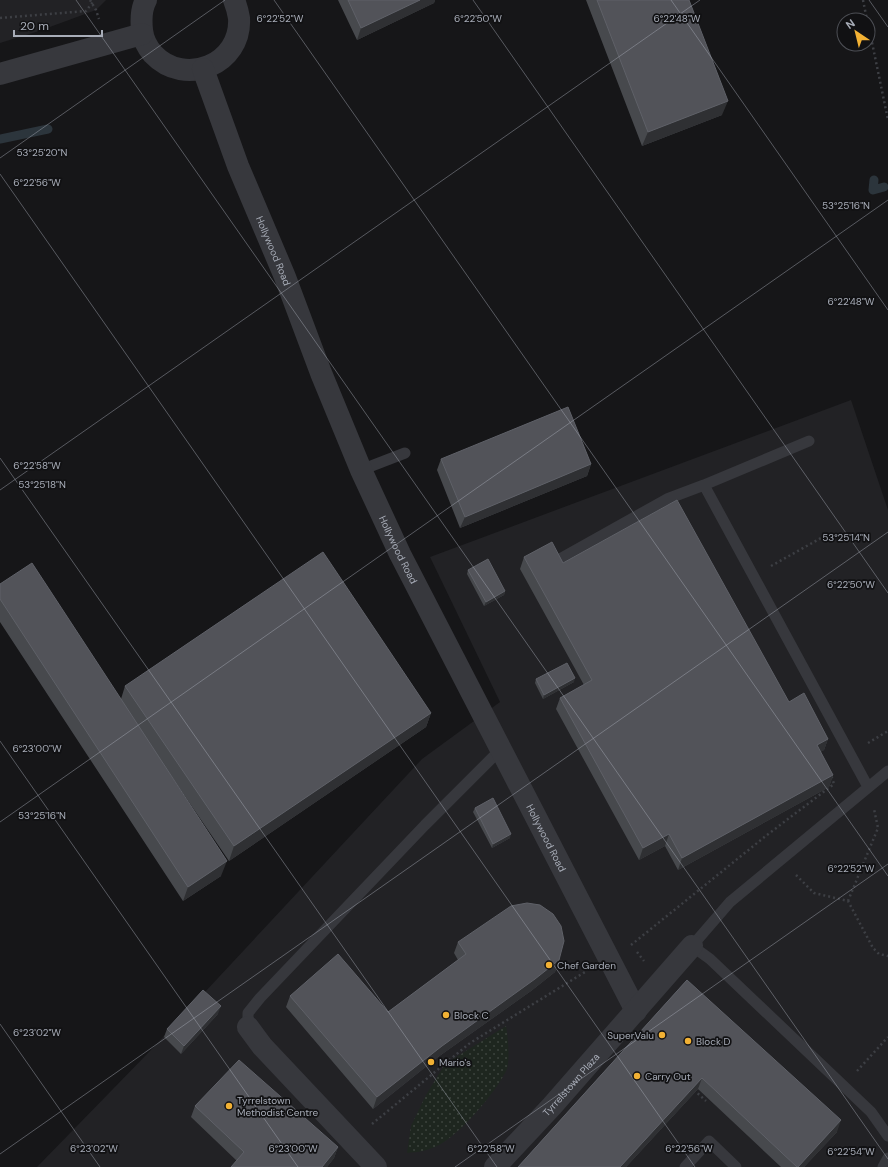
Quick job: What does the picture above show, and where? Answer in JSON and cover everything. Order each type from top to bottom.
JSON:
[{"type":"street","points":[[146,0],[141,19],[142,34],[149,49],[159,60],[173,68],[188,71],[203,69],[218,61],[230,49],[237,34],[239,17],[234,0]]},
{"type":"street","points":[[0,74],[142,34]]},
{"type":"street","name":"Hollywood Road","points":[[203,69],[238,166],[285,277],[360,470],[400,554],[636,1011]]},
{"type":"street","name":"Tyrrelstown Plaza","points":[[495,1167],[552,1106],[692,946]]},
{"type":"street","points":[[248,1027],[262,1046],[376,1167]]},
{"type":"lane","points":[[558,560],[667,499],[809,441]]},
{"type":"lane","points":[[360,470],[405,453]]},
{"type":"lane","points":[[704,485],[868,787]]},
{"type":"lane","points":[[248,1027],[248,1013],[260,998],[425,824],[501,749]]},
{"type":"lane","points":[[888,771],[730,902],[692,946],[710,960],[871,1112],[888,1136]]},
{"type":"lane","points":[[685,1167],[709,1142],[736,1167]]},
{"type":"lane","points":[[883,1167],[888,1158]]},
{"type":"path","points":[[863,0],[865,12]]},
{"type":"path","points":[[92,1],[96,10]]},
{"type":"path","points":[[0,18],[86,11],[92,1]]},
{"type":"path","points":[[874,52],[888,120]]},
{"type":"path","points":[[754,576],[822,538]]},
{"type":"path","points":[[352,1141],[470,1043],[631,944],[767,835],[834,784],[827,765],[888,731]]},
{"type":"path","points":[[848,901],[878,828],[868,787]]},
{"type":"path","points":[[767,835],[781,860],[814,893],[848,901],[873,948],[879,954],[888,956]]},
{"type":"path","points":[[843,1086],[888,1037]]},
{"type":"path","points":[[691,1088],[706,1101]]},
{"type":"shaded area","points":[[0,0],[106,0],[96,10],[39,31],[0,43]]},
{"type":"shaded area","points":[[851,400],[888,510],[888,1167],[37,1167],[150,1051],[422,759],[500,702],[430,557]]},
{"type":"shaded area","points":[[506,1026],[509,1054],[508,1065],[495,1089],[466,1123],[446,1141],[430,1149],[407,1153],[411,1126],[426,1095],[445,1064]]},
{"type":"building","points":[[348,0],[420,0],[361,28]]},
{"type":"building","points":[[597,0],[689,0],[728,101],[648,132]]},
{"type":"building","points":[[568,407],[591,464],[465,517],[441,459]]},
{"type":"building","points":[[677,500],[789,702],[804,693],[828,739],[817,745],[833,775],[682,858],[669,834],[643,848],[560,698],[592,680],[524,557],[552,542],[563,563]]},
{"type":"building","points":[[323,552],[431,713],[234,846],[125,686]]},
{"type":"building","points":[[488,559],[505,591],[486,602],[468,570]]},
{"type":"building","points":[[32,563],[227,861],[188,887],[0,599],[0,584]]},
{"type":"building","points":[[567,663],[575,678],[544,695],[536,679]]},
{"type":"building","points":[[493,798],[511,834],[493,844],[475,808]]},
{"type":"building","name":"Block C","points":[[527,903],[540,905],[553,914],[561,926],[564,941],[559,960],[442,1046],[377,1097],[290,996],[338,954],[388,1012],[466,954],[458,942],[511,906]]},
{"type":"building","name":"Block D","points":[[687,980],[841,1120],[797,1167],[702,1078],[620,1167],[518,1167]]},
{"type":"building","points":[[203,990],[221,1006],[184,1046],[167,1029]]},
{"type":"building","points":[[239,1060],[338,1147],[322,1167],[231,1167],[244,1152],[195,1106]]},
{"type":"waterway","points":[[0,139],[48,129]]},
{"type":"waterway","points":[[874,180],[873,190],[884,187]]},
{"type":"place","name":"Chef Garden","points":[[549,965]]},
{"type":"place","name":"Block C","points":[[446,1015]]},
{"type":"place","name":"SuperValu","points":[[662,1035]]},
{"type":"place","name":"Block D","points":[[688,1041]]},
{"type":"place","name":"Mario's","points":[[431,1062]]},
{"type":"place","name":"Carry Out","points":[[637,1076]]},
{"type":"place","name":"Tyrrelstown Methodist Centre","points":[[229,1106]]}]
